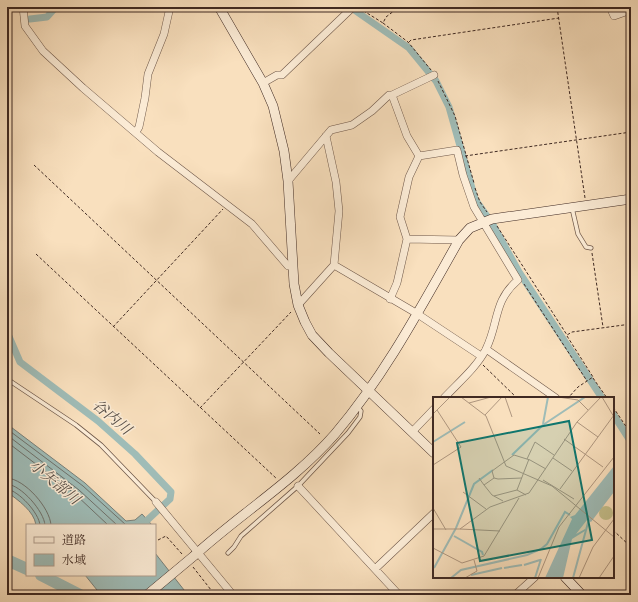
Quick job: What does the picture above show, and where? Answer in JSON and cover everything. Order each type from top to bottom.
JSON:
[{"type":"street","points":[[23,7],[25,26],[43,52],[158,152],[252,224],[288,266],[293,266]]},
{"type":"street","points":[[136,132],[139,127],[142,113],[148,74],[164,34],[170,7]]},
{"type":"street","points":[[219,7],[263,83],[274,106],[288,181],[293,266],[298,305],[312,335],[369,392],[433,452]]},
{"type":"street","points":[[610,7],[614,16],[631,10]]},
{"type":"street","points":[[263,83],[277,75],[282,75],[354,8]]},
{"type":"street","points":[[288,181],[326,136],[335,128],[352,125],[372,111],[389,96],[434,75]]},
{"type":"street","points":[[392,95],[407,136],[419,156]]},
{"type":"street","points":[[298,305],[334,265],[339,211],[336,182],[326,136]]},
{"type":"street","points":[[419,156],[457,150],[463,176],[518,280],[505,291],[486,348],[480,358],[445,397]]},
{"type":"street","points":[[390,299],[397,283],[407,239],[400,217],[409,177],[419,156]]},
{"type":"street","points":[[147,595],[282,484],[318,451],[369,392],[391,358],[459,240],[470,228],[487,220],[631,199]]},
{"type":"street","points":[[407,239],[459,240]]},
{"type":"street","points":[[334,265],[416,313],[480,358]]},
{"type":"street","points":[[486,348],[555,397]]},
{"type":"street","points":[[412,432],[433,409]]},
{"type":"street","points":[[298,486],[399,595]]},
{"type":"street","points":[[156,502],[196,554],[233,595]]},
{"type":"street","points":[[375,569],[433,514]]},
{"type":"street","points":[[516,595],[534,578]]},
{"type":"street","points":[[566,578],[582,595]]},
{"type":"lane","points":[[572,207],[578,234],[586,247],[592,248]]},
{"type":"lane","points":[[7,379],[76,425],[96,441],[156,502]]},
{"type":"lane","points":[[228,553],[241,536],[298,486],[348,433],[360,417],[361,411],[357,406]]},
{"type":"path","points":[[383,23],[386,17],[399,7]]},
{"type":"path","points":[[557,7],[586,205]]},
{"type":"path","points":[[354,8],[383,23],[408,42],[425,61],[447,96],[455,116],[474,184],[487,220],[567,335],[606,397]]},
{"type":"path","points":[[408,42],[411,40],[559,18]]},
{"type":"path","points":[[458,157],[631,132]]},
{"type":"path","points":[[34,165],[320,434]]},
{"type":"path","points":[[113,327],[227,204]]},
{"type":"path","points":[[592,248],[603,328]]},
{"type":"path","points":[[36,254],[200,409],[282,484]]},
{"type":"path","points":[[518,280],[526,288],[587,381]]},
{"type":"path","points":[[200,409],[298,305]]},
{"type":"path","points":[[567,335],[572,332],[631,324]]},
{"type":"path","points":[[480,358],[516,397]]},
{"type":"path","points":[[569,397],[593,377]]},
{"type":"path","points":[[614,408],[631,434]]},
{"type":"path","points":[[614,531],[631,547]]},
{"type":"water","name":"小矢部川","points":[[7,424],[85,483],[126,521],[135,520],[142,514],[151,524],[36,524],[29,511],[7,492]]},
{"type":"water","points":[[156,554],[188,595],[101,595],[86,576],[156,576]]},
{"type":"waterway","points":[[30,19],[47,17],[56,7]]},
{"type":"waterway","points":[[350,7],[409,48],[436,81],[449,107],[475,199],[493,225],[519,272],[601,397]]},
{"type":"waterway","name":"谷内川","points":[[7,332],[20,362],[98,421],[135,454],[171,492],[170,499],[143,524]]},
{"type":"waterway","points":[[614,416],[631,442]]},
{"type":"waterway","points":[[7,560],[26,569]]},
{"type":"waterway","points":[[43,576],[80,595]]}]
